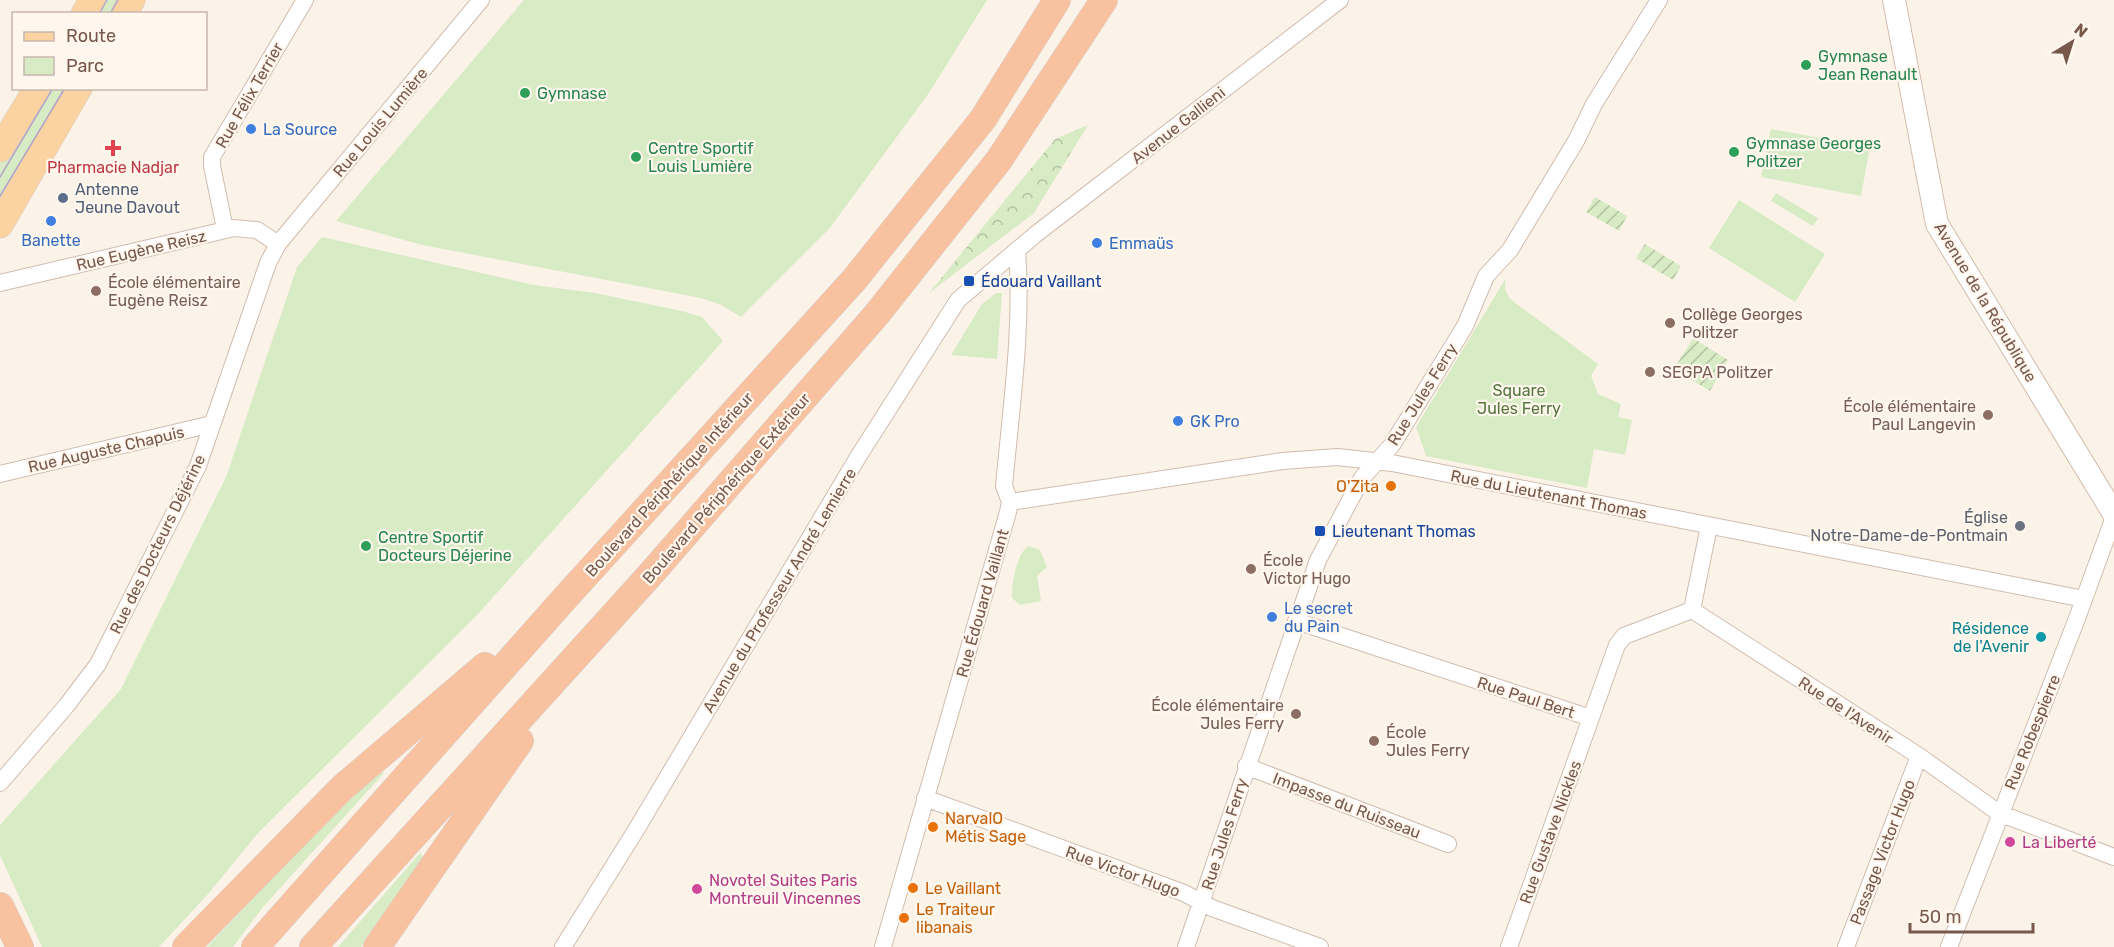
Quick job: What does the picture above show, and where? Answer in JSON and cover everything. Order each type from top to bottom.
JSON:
[{"type":"highway","name":"Boulevard Périphérique Intérieur","points":[[255,947],[566,597],[854,280],[983,119],[1057,0]]},
{"type":"highway","name":"Boulevard Périphérique Extérieur","points":[[313,947],[649,576],[877,314],[999,160],[1104,0]]},
{"type":"highway","points":[[377,947],[510,752],[649,576]]},
{"type":"highway","points":[[186,947],[342,788],[566,597]]},
{"type":"highway","points":[[0,906],[20,947]]},
{"type":"main road","name":"Avenue de la République","points":[[1894,0],[1937,224],[2114,516]]},
{"type":"main road","points":[[0,149],[36,90]]},
{"type":"main road","points":[[0,225],[78,90]]},
{"type":"street","name":"Rue Félix Terrier","points":[[225,229],[212,157],[305,0]]},
{"type":"street","name":"Rue Louis Lumière","points":[[278,244],[481,0]]},
{"type":"street","name":"Avenue Gallieni","points":[[1017,250],[1340,0]]},
{"type":"street","name":"Rue Jules Ferry","points":[[1186,947],[1318,560],[1362,478],[1392,445],[1429,386],[1465,326],[1486,276],[1510,250],[1576,141],[1594,104],[1659,0]]},
{"type":"street","name":"Rue Eugène Reisz","points":[[0,283],[225,229],[242,227],[257,230],[278,244]]},
{"type":"street","name":"Rue des Docteurs Déjérine","points":[[0,783],[67,705],[98,664],[198,466],[268,263],[278,244]]},
{"type":"street","name":"Rue Édouard Vaillant","points":[[883,947],[1010,502],[1004,486],[1015,364],[1019,274],[1017,250]]},
{"type":"street","name":"Avenue du Professeur André Lemierre","points":[[563,947],[636,830],[858,457],[958,300],[1017,250]]},
{"type":"street","name":"Rue Auguste Chapuis","points":[[0,474],[212,424]]},
{"type":"street","name":"Rue du Lieutenant Thomas","points":[[1010,502],[1283,461],[1337,457],[1377,461],[2084,600]]},
{"type":"street","name":"Rue Robespierre","points":[[1949,947],[2084,600],[2114,516]]},
{"type":"street","points":[[1692,610],[1709,526]]},
{"type":"street","name":"Rue Paul Bert","points":[[1296,621],[1591,717],[1617,645],[1624,636],[1692,610]]},
{"type":"street","name":"Rue de l'Avenir","points":[[1692,610],[1919,756],[2000,813],[2114,857]]},
{"type":"street","name":"Rue Gustave Nickles","points":[[1509,947],[1591,717]]},
{"type":"street","name":"Passage Victor Hugo","points":[[1846,947],[1919,756]]},
{"type":"street","name":"Impasse du Ruisseau","points":[[1246,766],[1448,844]]},
{"type":"street","name":"Rue Victor Hugo","points":[[925,798],[1184,893],[1201,902],[1320,947]]},
{"type":"green space","points":[[100,0],[123,0],[116,12],[93,12]]},
{"type":"green space","name":"Centre Sportif Louis Lumière","points":[[524,0],[987,0],[929,93],[829,229],[741,317],[721,305],[701,298],[422,245],[336,221]]},
{"type":"green space","points":[[45,90],[68,90],[0,201],[0,164]]},
{"type":"green space","points":[[1088,125],[1034,213],[929,293],[1055,139]]},
{"type":"green space","points":[[1771,129],[1870,147],[1861,196],[1761,177]]},
{"type":"green space","points":[[1776,193],[1818,218],[1813,226],[1771,201]]},
{"type":"green space","points":[[1595,197],[1627,216],[1619,231],[1586,212]]},
{"type":"green space","points":[[1739,200],[1825,254],[1795,302],[1709,248]]},
{"type":"green space","name":"Centre Sportif Docteurs Déjerine","points":[[322,237],[534,285],[595,293],[682,311],[702,317],[723,341],[478,614],[257,834],[209,893],[159,947],[42,947],[0,855],[0,825],[121,689],[226,477],[297,267]]},
{"type":"green space","points":[[1645,244],[1681,266],[1673,280],[1636,258]]},
{"type":"green space","name":"Square Jules Ferry","points":[[1506,278],[1505,289],[1510,299],[1598,364],[1591,376],[1598,394],[1621,404],[1618,417],[1632,420],[1625,455],[1594,449],[1587,488],[1426,456],[1416,427]]},
{"type":"green space","points":[[996,293],[1002,293],[997,359],[951,355],[982,304]]},
{"type":"green space","points":[[1693,338],[1728,360],[1710,391],[1674,369]]},
{"type":"green space","points":[[1028,546],[1040,550],[1047,567],[1037,576],[1041,601],[1020,605],[1012,598],[1015,570]]},
{"type":"green space","points":[[380,771],[384,773],[263,907],[233,947],[207,947],[352,794]]},
{"type":"green space","points":[[420,853],[423,857],[361,947],[338,947]]},
{"type":"tram line","points":[[100,12],[107,0]]},
{"type":"tram line","points":[[111,12],[118,0]]},
{"type":"tram line","points":[[0,177],[52,90]]},
{"type":"tram line","points":[[0,196],[64,90]]},
{"type":"place","name":"Gymnase Jean Renault","points":[[1806,65]]},
{"type":"place","name":"Gymnase","points":[[525,93]]},
{"type":"place","name":"La Source","points":[[251,129]]},
{"type":"place","name":"Pharmacie Nadjar","points":[[113,148]]},
{"type":"place","name":"Gymnase Georges Politzer","points":[[1734,152]]},
{"type":"place","name":"Centre Sportif Louis Lumière","points":[[636,157]]},
{"type":"place","name":"Antenne Jeune Davout","points":[[63,198]]},
{"type":"place","name":"Banette","points":[[51,221]]},
{"type":"place","name":"Emmaüs","points":[[1097,243]]},
{"type":"place","name":"Édouard Vaillant","points":[[969,281]]},
{"type":"place","name":"École élémentaire Eugène Reisz","points":[[96,291]]},
{"type":"place","name":"Collège Georges Politzer","points":[[1670,323]]},
{"type":"place","name":"SEGPA Politzer","points":[[1650,372]]},
{"type":"place","name":"École élémentaire Paul Langevin","points":[[1988,415]]},
{"type":"place","name":"GK Pro","points":[[1178,421]]},
{"type":"place","name":"O'Zita","points":[[1391,486]]},
{"type":"place","name":"Église Notre-Dame-de-Pontmain","points":[[2020,526]]},
{"type":"place","name":"Lieutenant Thomas","points":[[1320,531]]},
{"type":"place","name":"Centre Sportif Docteurs Déjerine","points":[[366,546]]},
{"type":"place","name":"École Victor Hugo","points":[[1251,569]]},
{"type":"place","name":"Le secret du Pain","points":[[1272,617]]},
{"type":"place","name":"Résidence de l'Avenir","points":[[2041,637]]},
{"type":"place","name":"École élémentaire Jules Ferry","points":[[1296,714]]},
{"type":"place","name":"École Jules Ferry","points":[[1374,741]]},
{"type":"place","name":"NarvalO Métis Sage","points":[[933,827]]},
{"type":"place","name":"La Liberté","points":[[2010,842]]},
{"type":"place","name":"Le Vaillant","points":[[913,888]]},
{"type":"place","name":"Novotel Suites Paris Montreuil Vincennes","points":[[697,889]]},
{"type":"place","name":"Le Traiteur libanais","points":[[904,918]]}]
